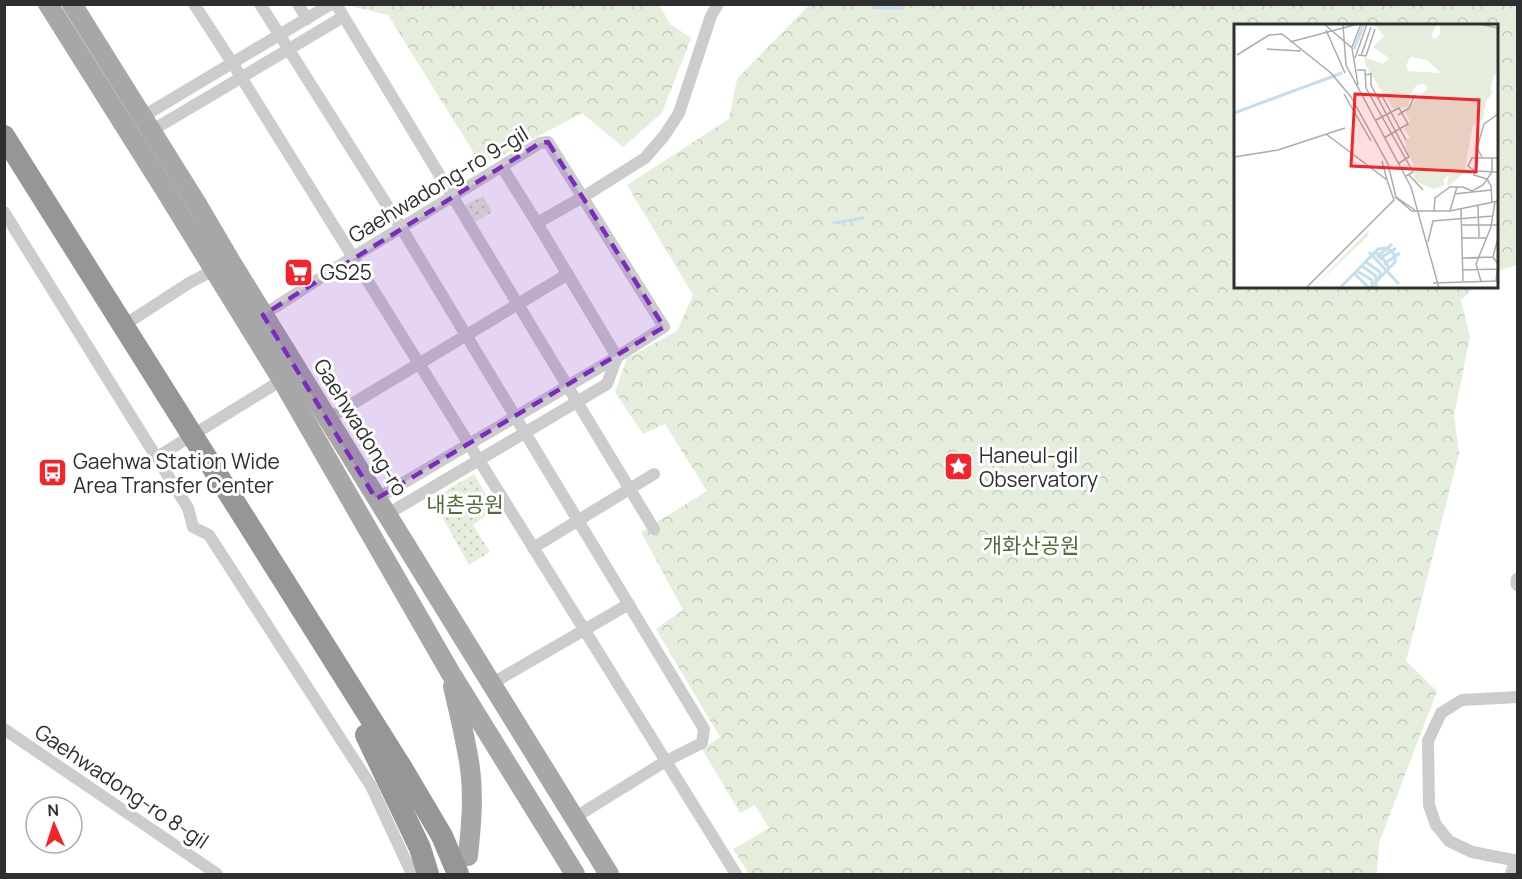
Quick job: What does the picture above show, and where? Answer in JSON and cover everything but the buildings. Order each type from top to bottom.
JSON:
[{"type":"highway","points":[[4,136],[96,290]]},
{"type":"highway","points":[[4,152],[96,290],[178,420],[432,838],[448,874]]},
{"type":"highway","points":[[199,455],[409,780],[442,836],[463,865]]},
{"type":"highway","points":[[349,701],[420,848],[428,874]]},
{"type":"main road","name":"Gaehwadong-ro","points":[[48,4],[165,190],[222,266],[263,315],[609,874]]},
{"type":"main road","name":"Gaehwadong-ro","points":[[72,4],[197,204],[222,266],[282,380],[450,672],[575,874]]},
{"type":"main road","points":[[165,190],[176,190],[192,210],[197,208],[197,204]]},
{"type":"main road","points":[[450,672],[470,768],[471,829],[463,865]]},
{"type":"street","points":[[194,4],[736,874]]},
{"type":"street","points":[[260,4],[402,229],[704,729],[702,743],[666,761],[574,818]]},
{"type":"street","points":[[298,4],[307,19]]},
{"type":"street","points":[[147,124],[233,64],[334,4],[654,529]]},
{"type":"street","points":[[537,223],[645,158],[664,136],[679,114],[711,16],[718,4]]},
{"type":"street","points":[[147,124],[242,78],[343,17]]},
{"type":"street","name":"Gaehwadong-ro 9-gil","points":[[263,315],[540,143],[548,142],[583,197]]},
{"type":"street","points":[[502,167],[617,357]]},
{"type":"street","points":[[381,507],[469,444],[664,327],[583,197]]},
{"type":"street","points":[[4,212],[188,508],[193,527],[209,535],[371,786],[412,874]]},
{"type":"street","points":[[132,320],[222,266]]},
{"type":"street","points":[[327,419],[568,274]]},
{"type":"street","points":[[381,507],[479,460],[607,384],[617,357]]},
{"type":"street","points":[[157,458],[282,380]]},
{"type":"street","points":[[533,548],[654,474]]},
{"type":"street","points":[[491,684],[629,604]]},
{"type":"street","points":[[1511,874],[1516,861],[1464,849],[1449,841],[1436,825],[1429,806],[1428,741],[1441,713],[1462,700],[1518,697]]},
{"type":"street","name":"Gaehwadong-ro 8-gil","points":[[4,729],[217,874]]},
{"type":"highlighted area","points":[[548,142],[664,327],[376,499],[263,315],[540,143]]},
{"type":"green space","points":[[346,5],[659,5],[670,24],[691,38],[662,113],[623,147],[582,113],[482,166],[388,15]]},
{"type":"green space","name":"개화산공원","points":[[809,5],[1517,5],[1517,265],[1498,271],[1498,24],[1234,24],[1234,288],[1474,288],[1461,300],[1470,337],[1454,416],[1459,453],[1406,661],[1437,691],[1379,843],[1377,874],[749,874],[733,849],[769,828],[755,805],[740,813],[702,749],[720,737],[656,629],[683,610],[641,532],[707,491],[665,424],[643,434],[615,392],[627,358],[677,331],[693,295],[627,185],[729,119],[737,79]]},
{"type":"green space","points":[[483,196],[492,212],[475,222],[465,205]]},
{"type":"green space","name":"내촌공원","points":[[474,474],[495,509],[473,525],[490,552],[469,565],[432,499]]},
{"type":"waterway","points":[[876,8],[903,8]]},
{"type":"waterway","points":[[834,223],[863,218]]},
{"type":"place","name":"GS25","points":[[299,272]]},
{"type":"place","name":"Haneul-gil Observatory","points":[[958,467]]},
{"type":"place","name":"Gaehwa Station Wide Area Transfer Center","points":[[52,473]]}]
